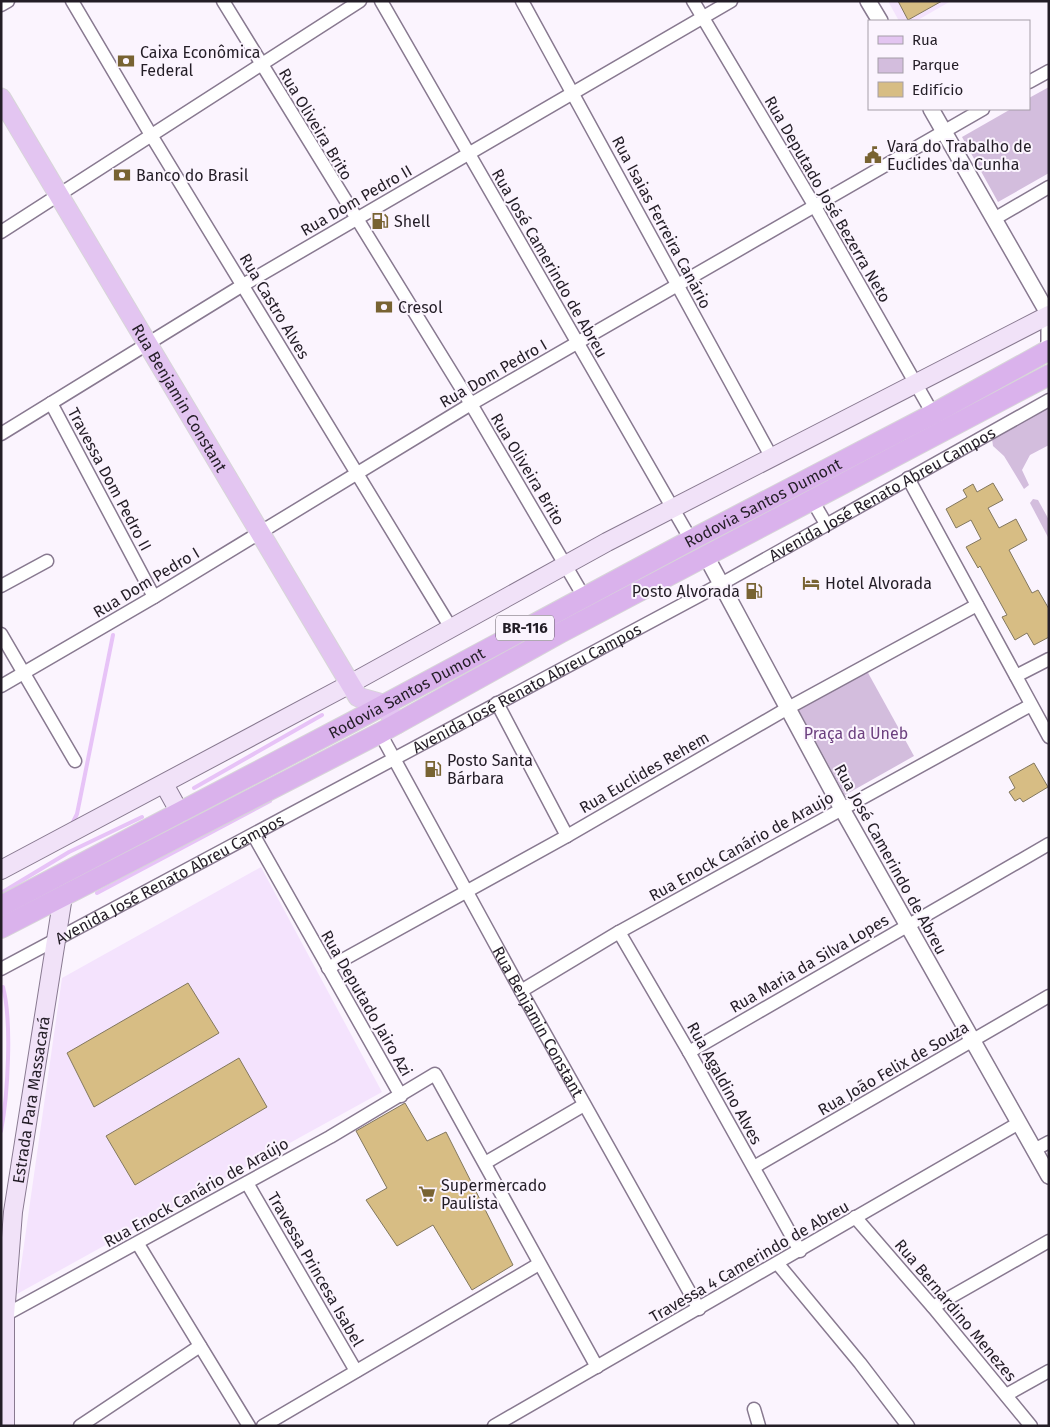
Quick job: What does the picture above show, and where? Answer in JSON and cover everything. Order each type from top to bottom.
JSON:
[{"type":"highway","name":"Rodovia Santos Dumont","points":[[1,906],[352,722],[690,540],[933,414],[1049,351]]},
{"type":"highway","name":"Rodovia Santos Dumont","points":[[1,928],[380,733],[560,633],[1049,375]]},
{"type":"main road","name":"Rua Benjamin Constant","points":[[1,98],[60,194],[354,691]]},
{"type":"main road","points":[[1,870],[164,784],[354,691],[451,628],[567,564],[1049,315]]},
{"type":"main road","points":[[354,691],[383,704]]},
{"type":"main road","points":[[352,722],[354,691]]},
{"type":"main road","name":"Rua Benjamin Constant","points":[[352,722],[380,733],[383,704]]},
{"type":"main road","points":[[164,784],[180,813]]},
{"type":"main road","name":"Estrada Para Massacará","points":[[5,1426],[5,1315],[14,1212],[64,896]]},
{"type":"street","points":[[1,5],[8,1]]},
{"type":"street","name":"Rua Castro Alves","points":[[72,1],[451,628]]},
{"type":"street","name":"Rua Oliveira Brito","points":[[223,1],[355,219],[471,404],[567,564],[584,597]]},
{"type":"street","points":[[1,232],[360,1]]},
{"type":"street","name":"Rua José Camerindo de Abreu","points":[[381,1],[576,345],[690,540]]},
{"type":"street","name":"Rua Isaias Ferreira Canário","points":[[522,1],[772,458]]},
{"type":"street","name":"Rua Deputado José Bezerra Neto","points":[[693,1],[814,205],[933,414]]},
{"type":"street","name":"Rua Dom Pedro II","points":[[1,434],[243,285],[731,1]]},
{"type":"street","points":[[868,1],[879,20]]},
{"type":"street","points":[[1030,81],[1049,71]]},
{"type":"street","points":[[932,110],[1049,315],[1049,351]]},
{"type":"street","name":"Rua Dom Pedro I","points":[[1,686],[154,597],[471,404],[981,110]]},
{"type":"street","points":[[994,218],[1049,187]]},
{"type":"street","name":"Avenida José Renato Abreu Campos","points":[[1,969],[254,836],[497,703],[721,584],[1049,400]]},
{"type":"street","name":"Travessa Dom Pedro II","points":[[51,403],[154,597]]},
{"type":"street","points":[[908,478],[1049,737]]},
{"type":"street","points":[[812,500],[826,524]]},
{"type":"street","name":"Rua José Camerindo de Abreu","points":[[706,556],[842,810],[1049,1176]]},
{"type":"street","points":[[1,586],[47,561]]},
{"type":"street","name":"Rua Euclides Rehem","points":[[328,968],[568,836],[788,708],[977,605]]},
{"type":"street","points":[[1,634],[75,761]]},
{"type":"street","points":[[1016,676],[1049,658]]},
{"type":"street","points":[[497,703],[568,836]]},
{"type":"street","name":"Rua Enock Canário de Araujo","points":[[521,991],[619,932],[1032,705]]},
{"type":"street","name":"Rua Benjamin Constant","points":[[380,733],[584,1105],[699,1309]]},
{"type":"street","name":"Rua Deputado Jairo Azi","points":[[254,836],[401,1096],[435,1074],[597,1367]]},
{"type":"street","name":"Rua Maria da Silva Lopes","points":[[689,1052],[1049,844]]},
{"type":"street","name":"Rua Agaldino Alves","points":[[619,932],[689,1052],[800,1251]]},
{"type":"street","name":"Rua João Felix de Souza","points":[[754,1167],[1049,996]]},
{"type":"street","name":"Rua Enock Canário de Araújo","points":[[5,1315],[138,1244],[401,1096]]},
{"type":"street","points":[[485,1163],[584,1105]]},
{"type":"street","name":"Travessa 4 Camerindo de Abreu","points":[[494,1426],[778,1264],[855,1217],[1019,1123]]},
{"type":"street","points":[[1034,1150],[1049,1142]]},
{"type":"street","name":"Travessa Princesa Isabel","points":[[247,1183],[356,1371]]},
{"type":"street","name":"Rua Bernardino Menezes","points":[[855,1217],[933,1306],[1031,1426]]},
{"type":"street","points":[[933,1306],[1049,1241]]},
{"type":"street","points":[[138,1244],[249,1426]]},
{"type":"street","points":[[263,1426],[539,1264]]},
{"type":"street","points":[[778,1264],[860,1363],[908,1426]]},
{"type":"street","points":[[80,1426],[200,1346]]},
{"type":"street","points":[[1006,1395],[1049,1371]]},
{"type":"street","points":[[754,1409],[759,1426]]},
{"type":"street","points":[[1018,1426],[1021,1413]]},
{"type":"shaded area","points":[[888,1],[951,1],[918,20],[898,20]]},
{"type":"shaded area","points":[[261,867],[382,1092],[17,1294],[62,978]]},
{"type":"green space","points":[[1049,87],[1049,173],[998,202],[962,137],[1009,110],[1030,110],[1030,97]]},
{"type":"green space","points":[[1049,407],[1049,445],[1030,455],[1022,470],[1029,485],[1024,489],[1004,456],[993,446],[992,439]]},
{"type":"green space","points":[[1033,499],[1038,500],[1049,520],[1049,539],[1030,503]]},
{"type":"green space","name":"Praça da Uneb","points":[[867,671],[914,756],[845,795],[798,709]]},
{"type":"building","points":[[898,1],[942,1],[908,20]]},
{"type":"building","points":[[993,483],[1003,500],[988,508],[999,528],[1016,519],[1027,540],[1009,550],[1032,593],[1038,590],[1049,609],[1049,637],[1034,645],[1027,633],[1015,640],[1002,617],[1007,615],[980,566],[978,568],[966,547],[981,539],[971,520],[956,528],[946,509],[967,497],[963,490],[973,484],[977,492]]},
{"type":"building","points":[[1034,763],[1048,787],[1023,802],[1020,798],[1015,801],[1009,792],[1015,788],[1009,777]]},
{"type":"building","points":[[188,983],[219,1033],[94,1107],[67,1053]]},
{"type":"building","points":[[239,1058],[267,1107],[135,1185],[106,1136]]},
{"type":"building","name":"Supermercado Paulista","points":[[405,1103],[427,1141],[446,1132],[513,1265],[472,1290],[433,1225],[397,1246],[366,1200],[387,1188],[356,1131]]},
{"type":"waterway","points":[[73,822],[77,814],[113,635]]},
{"type":"waterway","points":[[194,788],[322,715]]},
{"type":"waterway","points":[[97,893],[270,801]]},
{"type":"waterway","points":[[1,893],[69,852],[142,817]]},
{"type":"waterway","points":[[1,1131],[6,1098],[8,1058],[6,1001],[3,987]]},
{"type":"place","name":"Caixa Econômica Federal","points":[[126,61]]},
{"type":"place","name":"Vara do Trabalho de Euclides da Cunha","points":[[873,155]]},
{"type":"place","name":"Banco do Brasil","points":[[122,175]]},
{"type":"place","name":"Shell","points":[[380,221]]},
{"type":"place","name":"Cresol","points":[[384,307]]},
{"type":"place","name":"Hotel Alvorada","points":[[811,583]]},
{"type":"place","name":"Posto Alvorada","points":[[754,591]]},
{"type":"place","name":"Posto Santa Bárbara","points":[[433,769]]},
{"type":"place","name":"Supermercado Paulista","points":[[427,1194]]}]
